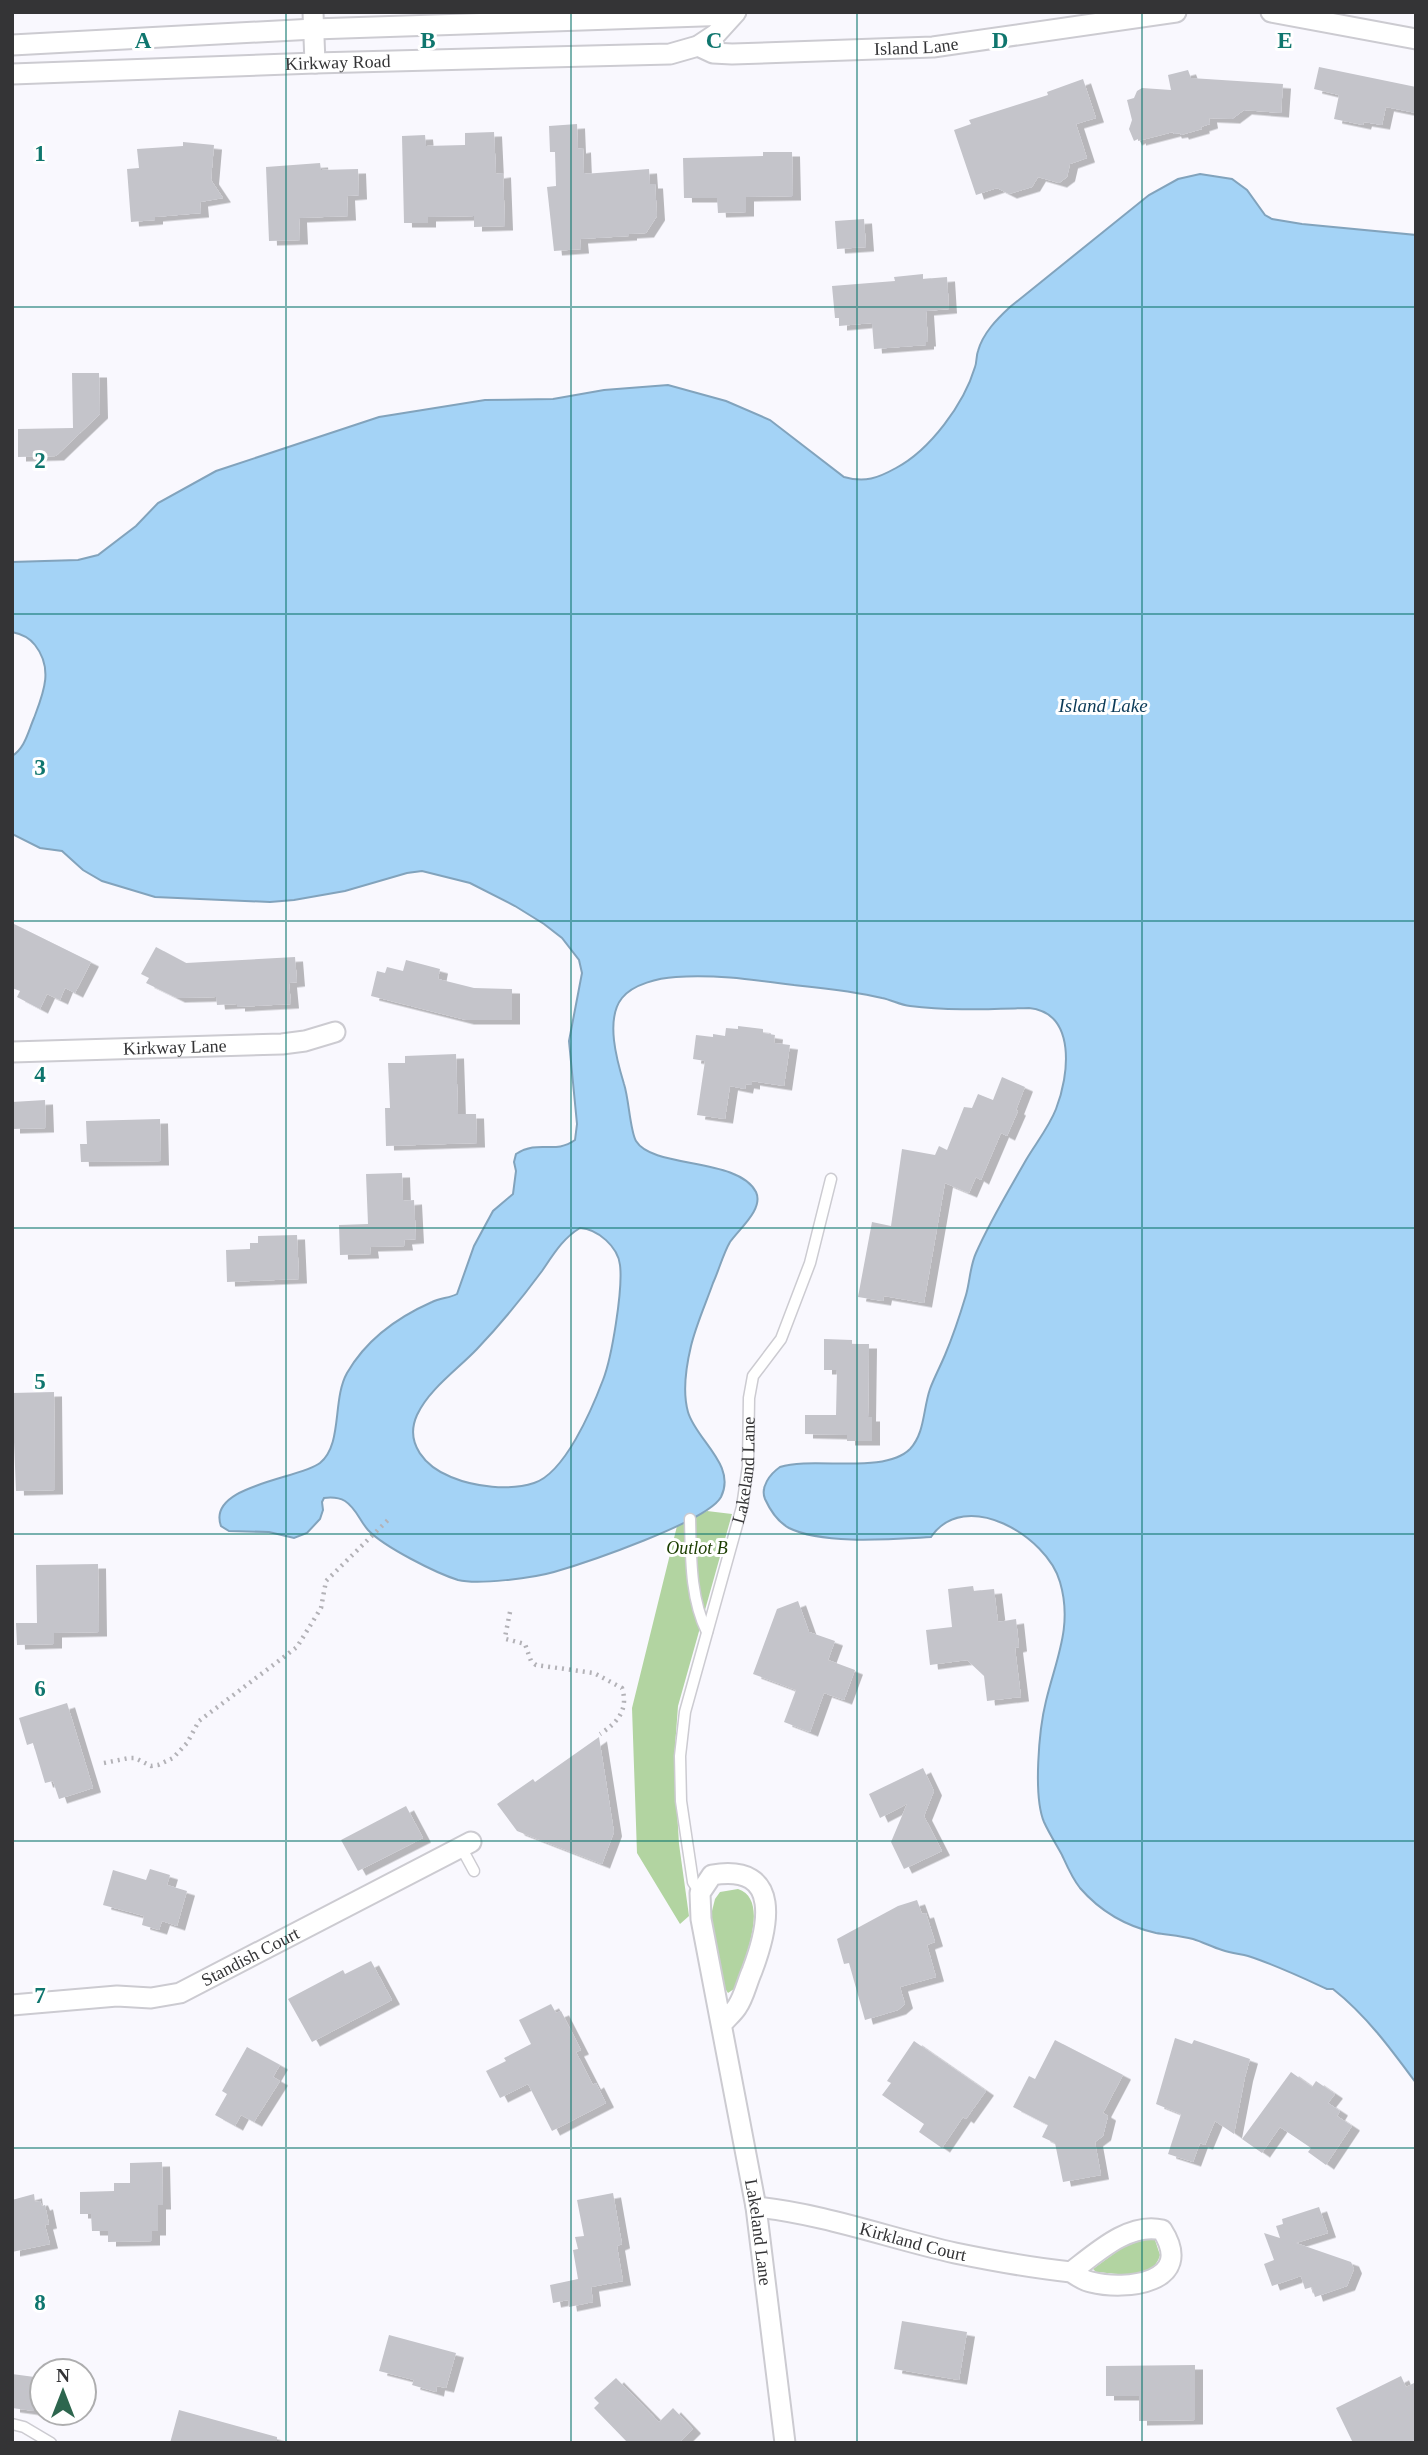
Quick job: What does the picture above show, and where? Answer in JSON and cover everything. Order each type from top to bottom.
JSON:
[{"type":"street","name":"Island Lane","points":[[698,46],[713,53],[732,54],[933,47],[1176,12]]},
{"type":"street","points":[[1271,12],[1416,39]]},
{"type":"street","name":"Kirkway Road","points":[[12,74],[315,62],[670,54],[698,46],[716,34],[734,13]]},
{"type":"street","name":"Kirkway Road","points":[[12,45],[314,21],[734,13]]},
{"type":"street","points":[[314,21],[315,62]]},
{"type":"street","name":"Kirkway Lane","points":[[12,1052],[282,1044],[305,1041],[335,1032]]},
{"type":"street","name":"Standish Court","points":[[12,2005],[117,1996],[151,1998],[180,1993],[466,1844]]},
{"type":"street","points":[[700,1893],[712,1875],[728,1873],[750,1879],[761,1889],[767,1909],[765,1930],[744,1992],[738,2005],[723,2023]]},
{"type":"street","name":"Lakeland Lane","points":[[700,1893],[701,1919],[710,1974],[723,2023],[756,2207],[785,2443]]},
{"type":"street","name":"Kirkland Court","points":[[756,2207],[803,2215],[954,2253],[1027,2268],[1071,2272],[1089,2282],[1134,2285],[1160,2277],[1167,2269],[1170,2252],[1168,2239],[1162,2230],[1135,2230],[1071,2272]]},
{"type":"lane","name":"Lakeland Lane","points":[[700,1893],[693,1882],[681,1801],[680,1756],[685,1712],[742,1507],[748,1466],[749,1398],[753,1376],[781,1339],[810,1263],[821,1210],[831,1180]]},
{"type":"lane","points":[[690,1519],[692,1578],[706,1632]]},
{"type":"lane","points":[[466,1844],[474,1871]]},
{"type":"lane","points":[[12,2424],[24,2427],[51,2443]]},
{"type":"path","points":[[104,1762],[135,1758],[151,1766],[173,1758],[187,1743],[199,1721],[297,1647],[321,1608],[326,1581],[390,1518]]},
{"type":"path","points":[[510,1612],[505,1637],[526,1644],[531,1661],[536,1665],[594,1673],[622,1688],[625,1706],[615,1724],[600,1734]]},
{"type":"green space","name":"Outlot B","points":[[707,1511],[732,1514],[678,1706],[674,1760],[679,1844],[689,1916],[680,1924],[637,1853],[632,1708],[677,1526]]},
{"type":"green space","points":[[738,1889],[748,1896],[753,1906],[754,1919],[743,1965],[734,1989],[728,1993],[724,1987],[711,1915],[715,1899],[720,1892]]},
{"type":"green space","points":[[1149,2238],[1155,2240],[1160,2255],[1150,2269],[1142,2273],[1123,2274],[1096,2272],[1093,2269],[1123,2247]]},
{"type":"water","name":"Island Lake","points":[[1200,174],[1232,179],[1247,190],[1265,215],[1272,219],[1416,235],[1416,2083],[1367,2021],[1333,1989],[1327,1989],[1248,1956],[1193,1939],[1156,1933],[1124,1922],[1105,1910],[1077,1884],[1044,1822],[1039,1796],[1041,1728],[1062,1642],[1065,1613],[1060,1582],[1052,1565],[1039,1549],[1022,1534],[983,1517],[964,1516],[946,1523],[931,1537],[859,1540],[820,1537],[789,1528],[775,1515],[765,1499],[767,1481],[780,1467],[811,1463],[883,1461],[898,1457],[915,1443],[930,1389],[961,1310],[976,1253],[1006,1194],[1050,1122],[1061,1095],[1066,1064],[1065,1048],[1062,1033],[1055,1021],[1044,1012],[1029,1008],[925,1008],[849,992],[720,977],[662,979],[639,985],[627,993],[617,1007],[613,1028],[618,1064],[636,1141],[645,1150],[659,1156],[732,1173],[746,1181],[758,1198],[754,1212],[725,1252],[696,1330],[686,1371],[685,1396],[688,1412],[720,1463],[725,1485],[721,1497],[693,1518],[591,1560],[554,1572],[520,1578],[478,1582],[458,1580],[424,1566],[386,1544],[368,1530],[349,1504],[340,1499],[324,1498],[320,1519],[307,1533],[294,1538],[269,1532],[229,1531],[221,1526],[220,1512],[227,1501],[240,1492],[320,1463],[332,1445],[342,1384],[347,1373],[373,1340],[395,1322],[432,1302],[457,1294],[474,1246],[493,1211],[513,1194],[516,1154],[532,1148],[560,1146],[575,1140],[577,1124],[569,1041],[582,973],[579,960],[562,938],[515,906],[470,883],[422,871],[345,891],[294,900],[270,902],[155,897],[102,881],[83,870],[62,851],[40,848],[12,834],[12,756],[20,749],[28,734],[43,691],[45,672],[41,654],[35,645],[25,636],[12,632],[12,562],[78,560],[98,555],[136,526],[158,503],[216,471],[379,417],[485,400],[553,399],[604,390],[668,385],[726,401],[770,420],[844,477],[858,480],[877,477],[909,460],[944,425],[970,381],[983,338],[1000,316],[1149,195],[1178,179]],"holes":[[[580,1228],[600,1235],[615,1252],[620,1265],[620,1290],[610,1356],[603,1380],[576,1439],[556,1467],[534,1483],[492,1487],[442,1473],[426,1461],[415,1445],[414,1426],[422,1406],[436,1388],[502,1321],[563,1242]]]},
{"type":"building","points":[[1319,67],[1416,87],[1416,113],[1386,107],[1382,125],[1364,122],[1363,125],[1334,119],[1339,95],[1314,89]]},
{"type":"building","points":[[1188,70],[1191,78],[1283,84],[1281,113],[1244,110],[1232,119],[1209,118],[1210,124],[1201,127],[1202,129],[1181,135],[1173,132],[1134,141],[1129,129],[1132,120],[1127,100],[1134,98],[1142,88],[1171,90],[1168,75]]},
{"type":"building","points":[[1083,79],[1096,118],[1076,124],[1087,158],[1070,164],[1067,177],[1059,183],[1038,177],[1032,187],[1009,194],[997,188],[976,195],[954,130],[971,124],[969,120],[1048,95],[1047,92]]},
{"type":"building","points":[[577,124],[578,149],[583,148],[584,174],[649,169],[650,184],[655,184],[657,216],[646,233],[580,239],[581,249],[554,251],[547,187],[556,186],[555,152],[550,152],[549,126]]},
{"type":"building","points":[[494,132],[496,174],[503,173],[505,226],[474,227],[474,216],[428,217],[428,223],[404,223],[402,136],[425,135],[426,146],[465,145],[465,133]]},
{"type":"building","points":[[183,142],[214,145],[211,180],[223,198],[200,202],[201,213],[131,222],[127,169],[139,168],[137,149],[183,146]]},
{"type":"building","points":[[763,152],[792,152],[793,196],[746,197],[746,212],[718,213],[717,198],[684,198],[683,158],[763,156]]},
{"type":"building","points":[[320,163],[321,170],[358,169],[359,195],[347,196],[348,216],[299,218],[300,240],[269,241],[266,167]]},
{"type":"building","points":[[864,219],[866,247],[837,249],[835,221]]},
{"type":"building","points":[[923,274],[923,279],[947,277],[949,309],[926,311],[926,345],[874,349],[872,323],[839,326],[839,318],[835,318],[832,286],[895,281],[894,277]]},
{"type":"building","points":[[72,373],[99,373],[100,414],[56,456],[18,457],[18,429],[73,428]]},
{"type":"building","points":[[12,923],[91,962],[75,993],[65,988],[60,1000],[47,994],[40,1009],[17,997],[20,991],[12,988]]},
{"type":"building","points":[[156,947],[186,963],[295,957],[297,982],[289,983],[291,1004],[237,1007],[237,1004],[217,1005],[216,997],[177,998],[146,983],[149,978],[141,974]]},
{"type":"building","points":[[406,960],[440,969],[438,979],[474,988],[512,989],[512,1020],[466,1020],[371,996],[377,971],[385,973],[387,967],[403,971]]},
{"type":"building","points":[[738,1026],[763,1029],[763,1033],[775,1035],[774,1043],[790,1045],[784,1086],[752,1081],[752,1085],[746,1084],[745,1089],[730,1086],[725,1119],[697,1115],[705,1061],[693,1059],[696,1035],[725,1036],[726,1028],[738,1029]]},
{"type":"building","points":[[456,1054],[458,1114],[476,1114],[477,1143],[386,1146],[385,1108],[390,1108],[388,1063],[405,1063],[405,1056]]},
{"type":"building","points":[[1002,1077],[1025,1087],[1016,1110],[1018,1111],[1007,1136],[1001,1133],[981,1180],[976,1177],[969,1193],[945,1183],[924,1303],[884,1296],[883,1301],[858,1297],[872,1222],[891,1226],[902,1149],[935,1155],[939,1146],[947,1150],[964,1107],[972,1108],[978,1094],[993,1100]]},
{"type":"building","points":[[45,1100],[46,1128],[12,1129],[12,1102]]},
{"type":"building","points":[[160,1119],[161,1161],[81,1162],[80,1144],[87,1144],[86,1121]]},
{"type":"building","points":[[402,1173],[403,1201],[414,1200],[416,1239],[404,1240],[405,1246],[370,1247],[371,1254],[340,1255],[339,1225],[368,1224],[366,1174]]},
{"type":"building","points":[[297,1235],[299,1279],[227,1282],[226,1250],[250,1249],[250,1243],[258,1243],[258,1236]]},
{"type":"building","points":[[824,1339],[869,1344],[868,1417],[872,1417],[872,1441],[847,1441],[847,1435],[805,1434],[805,1415],[836,1415],[837,1370],[824,1370]]},
{"type":"building","points":[[54,1392],[55,1490],[16,1491],[12,1393]]},
{"type":"building","points":[[98,1564],[99,1632],[54,1633],[54,1644],[17,1645],[16,1623],[37,1623],[36,1565]]},
{"type":"building","points":[[973,1586],[974,1591],[994,1589],[998,1622],[1016,1619],[1019,1647],[1015,1648],[1021,1697],[987,1701],[984,1676],[967,1660],[930,1665],[926,1630],[952,1627],[948,1589]]},
{"type":"building","points":[[798,1601],[809,1632],[835,1641],[828,1660],[855,1670],[844,1700],[824,1693],[810,1732],[784,1722],[796,1690],[753,1674],[777,1609]]},
{"type":"building","points":[[67,1703],[93,1788],[59,1799],[53,1781],[45,1783],[33,1743],[27,1745],[19,1718]]},
{"type":"building","points":[[599,1737],[614,1832],[602,1864],[517,1831],[497,1804],[533,1779],[535,1782]]},
{"type":"building","points":[[923,1768],[934,1791],[924,1816],[942,1851],[904,1869],[891,1842],[907,1804],[880,1818],[869,1794]]},
{"type":"building","points":[[406,1806],[423,1838],[358,1871],[341,1840]]},
{"type":"building","points":[[150,1869],[170,1875],[167,1885],[187,1891],[177,1926],[162,1921],[159,1930],[142,1925],[144,1916],[103,1905],[113,1870],[146,1880]]},
{"type":"building","points":[[917,1900],[922,1914],[926,1913],[935,1942],[927,1945],[936,1977],[900,1987],[905,2004],[898,2010],[865,2020],[849,1963],[844,1964],[837,1939],[898,1906]]},
{"type":"building","points":[[371,1961],[392,2000],[312,2042],[288,1999],[343,1970],[345,1974]]},
{"type":"building","points":[[551,2004],[556,2013],[561,2011],[581,2050],[576,2052],[606,2103],[552,2131],[528,2084],[500,2098],[486,2071],[531,2044],[519,2020]]},
{"type":"building","points":[[1175,2038],[1192,2044],[1194,2040],[1250,2059],[1234,2134],[1215,2121],[1205,2145],[1200,2143],[1193,2162],[1168,2154],[1181,2114],[1156,2104]]},
{"type":"building","points":[[1055,2040],[1123,2075],[1103,2113],[1108,2116],[1103,2136],[1095,2142],[1101,2175],[1063,2182],[1055,2143],[1042,2137],[1048,2125],[1013,2107],[1029,2076],[1035,2079]]},
{"type":"building","points":[[914,2041],[986,2091],[966,2119],[963,2117],[942,2148],[919,2132],[924,2124],[882,2095],[891,2083],[887,2081]]},
{"type":"building","points":[[247,2047],[280,2065],[273,2077],[280,2081],[254,2122],[241,2115],[235,2126],[215,2115],[227,2094],[222,2091]]},
{"type":"building","points":[[1291,2072],[1312,2087],[1316,2081],[1335,2094],[1328,2103],[1340,2111],[1337,2116],[1352,2126],[1326,2165],[1308,2152],[1311,2148],[1280,2127],[1262,2153],[1242,2139]]},
{"type":"building","points":[[162,2162],[163,2205],[158,2205],[158,2231],[152,2231],[152,2241],[108,2242],[108,2231],[92,2231],[91,2214],[80,2214],[80,2192],[114,2191],[114,2183],[130,2183],[130,2163]]},
{"type":"building","points":[[613,2193],[622,2244],[617,2246],[623,2281],[591,2287],[593,2302],[569,2307],[568,2300],[553,2303],[550,2285],[578,2279],[573,2250],[578,2249],[575,2237],[584,2236],[577,2200]]},
{"type":"building","points":[[34,2194],[35,2202],[40,2201],[42,2206],[45,2205],[49,2224],[45,2225],[50,2244],[12,2252],[12,2200]]},
{"type":"building","points":[[1319,2207],[1328,2233],[1296,2243],[1351,2262],[1354,2269],[1347,2286],[1315,2297],[1312,2287],[1305,2289],[1301,2276],[1272,2286],[1264,2264],[1274,2260],[1264,2233],[1280,2238],[1276,2226],[1283,2224],[1282,2219]]},
{"type":"building","points":[[902,2321],[967,2332],[959,2380],[894,2369]]},
{"type":"building","points":[[389,2335],[456,2353],[446,2388],[437,2386],[436,2392],[412,2385],[414,2380],[379,2371]]},
{"type":"building","points":[[1195,2365],[1195,2420],[1139,2421],[1139,2396],[1106,2396],[1106,2366]]},
{"type":"building","points":[[12,2374],[28,2376],[28,2410],[12,2408]]},
{"type":"building","points":[[1401,2376],[1406,2387],[1416,2382],[1416,2439],[1408,2443],[1353,2443],[1336,2408]]},
{"type":"building","points":[[616,2378],[659,2422],[673,2408],[693,2429],[679,2443],[628,2443],[594,2408],[599,2403],[594,2398]]},
{"type":"building","points":[[179,2410],[277,2437],[277,2443],[170,2443]]}]
